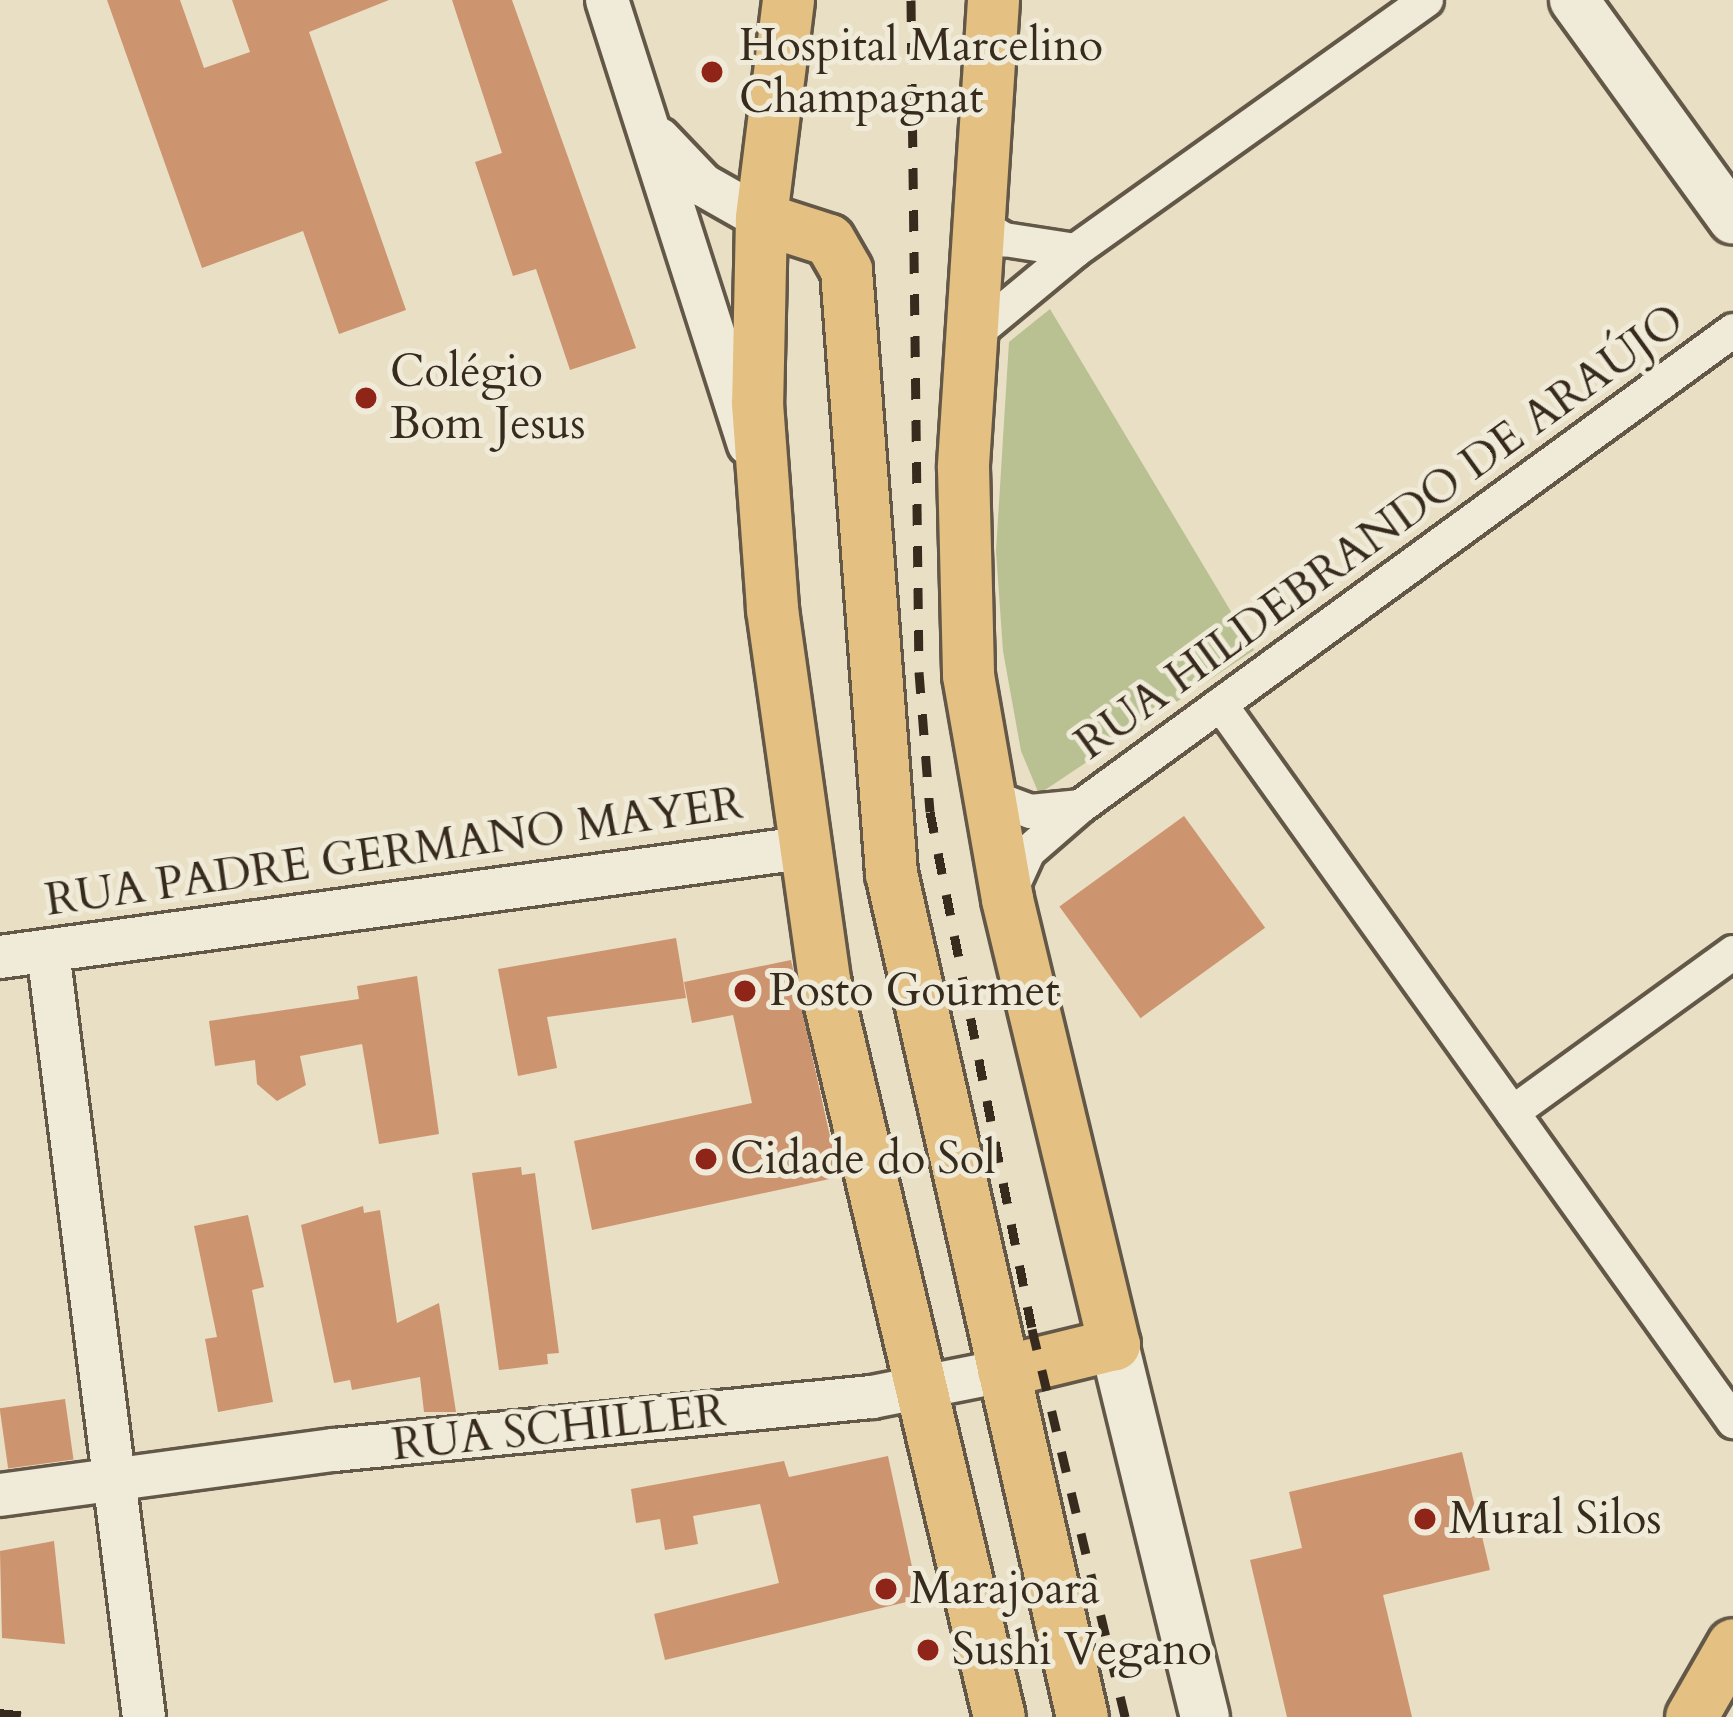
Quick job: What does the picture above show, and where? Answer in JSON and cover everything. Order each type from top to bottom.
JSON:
[{"type":"main road","points":[[788,0],[761,218],[760,480],[802,848],[825,984],[999,1717]]},
{"type":"main road","points":[[993,0],[970,337],[962,573],[984,794],[1205,1717]]},
{"type":"main road","points":[[1574,0],[1733,220]]},
{"type":"main road","points":[[761,218],[829,240],[846,270],[891,873],[1082,1717]]},
{"type":"main road","name":"RUA SCHILLER","points":[[1003,1371],[1114,1344]]},
{"type":"main road","points":[[1691,1717],[1733,1644]]},
{"type":"street","points":[[607,0],[760,480]]},
{"type":"street","points":[[970,337],[1076,250],[1426,0]]},
{"type":"street","points":[[647,123],[687,172],[761,218],[715,247],[702,297]]},
{"type":"street","points":[[978,223],[1004,238],[1076,250]]},
{"type":"street","name":"RUA HILDEBRANDO DE ARAÚJO","points":[[1007,899],[1028,851],[1080,806],[1733,330]]},
{"type":"street","points":[[1220,704],[1733,1421]]},
{"type":"street","name":"RUA HILDEBRANDO DE ARAÚJO","points":[[984,794],[1030,811],[1080,806]]},
{"type":"street","name":"RUA PADRE GERMANO MAYER","points":[[0,957],[802,848]]},
{"type":"street","points":[[48,951],[118,1464],[113,1480],[144,1717]]},
{"type":"street","points":[[1511,1112],[1733,952]]},
{"type":"street","name":"RUA SCHILLER","points":[[0,1496],[922,1390],[1003,1371]]},
{"type":"green space","points":[[1050,309],[1254,650],[1039,794],[1021,751],[1003,651],[996,551],[1009,342]]},
{"type":"building","points":[[107,0],[180,0],[204,68],[250,52],[232,0],[389,0],[309,32],[406,310],[339,334],[303,231],[202,268]]},
{"type":"building","points":[[452,0],[512,0],[636,348],[570,370],[536,269],[513,276],[475,162],[502,153]]},
{"type":"building","points":[[1184,816],[1265,928],[1141,1018],[1059,907]]},
{"type":"building","points":[[676,938],[686,998],[547,1017],[557,1068],[518,1076],[498,969]]},
{"type":"building","name":"Cidade do Sol","points":[[791,960],[839,1177],[592,1230],[574,1141],[752,1103],[733,1015],[692,1023],[684,982]]},
{"type":"building","points":[[417,976],[439,1134],[379,1144],[362,1044],[300,1056],[306,1085],[277,1101],[257,1084],[255,1060],[215,1066],[209,1021],[359,999],[357,986]]},
{"type":"building","points":[[521,1167],[522,1175],[535,1173],[559,1353],[547,1354],[548,1364],[499,1370],[472,1173]]},
{"type":"building","points":[[363,1206],[364,1213],[380,1210],[397,1323],[439,1303],[456,1412],[424,1412],[420,1377],[352,1390],[350,1380],[334,1383],[301,1225]]},
{"type":"building","points":[[248,1215],[264,1287],[252,1290],[273,1402],[218,1412],[205,1339],[217,1337],[194,1226]]},
{"type":"building","points":[[65,1399],[73,1459],[8,1469],[0,1408]]},
{"type":"building","points":[[1462,1452],[1490,1570],[1383,1595],[1412,1717],[1287,1717],[1250,1560],[1302,1548],[1289,1492]]},
{"type":"building","points":[[888,1456],[919,1599],[665,1660],[654,1614],[779,1583],[760,1504],[693,1516],[698,1544],[665,1550],[660,1519],[636,1523],[631,1489],[784,1461],[789,1477]]},
{"type":"building","points":[[54,1541],[65,1644],[2,1638],[0,1551]]},
{"type":"railway","points":[[911,0],[919,672],[930,812],[1032,1329],[1125,1717]]},
{"type":"railway","points":[[0,1713],[34,1717]]},
{"type":"place","name":"Hospital Marcelino Champagnat","points":[[712,72]]},
{"type":"place","name":"Colégio Bom Jesus","points":[[366,398]]},
{"type":"place","name":"Posto Gourmet","points":[[745,991]]},
{"type":"place","name":"Cidade do Sol","points":[[706,1159]]},
{"type":"place","name":"Mural Silos","points":[[1425,1519]]},
{"type":"place","name":"Marajoara","points":[[886,1589]]},
{"type":"place","name":"Sushi Vegano","points":[[928,1650]]}]
